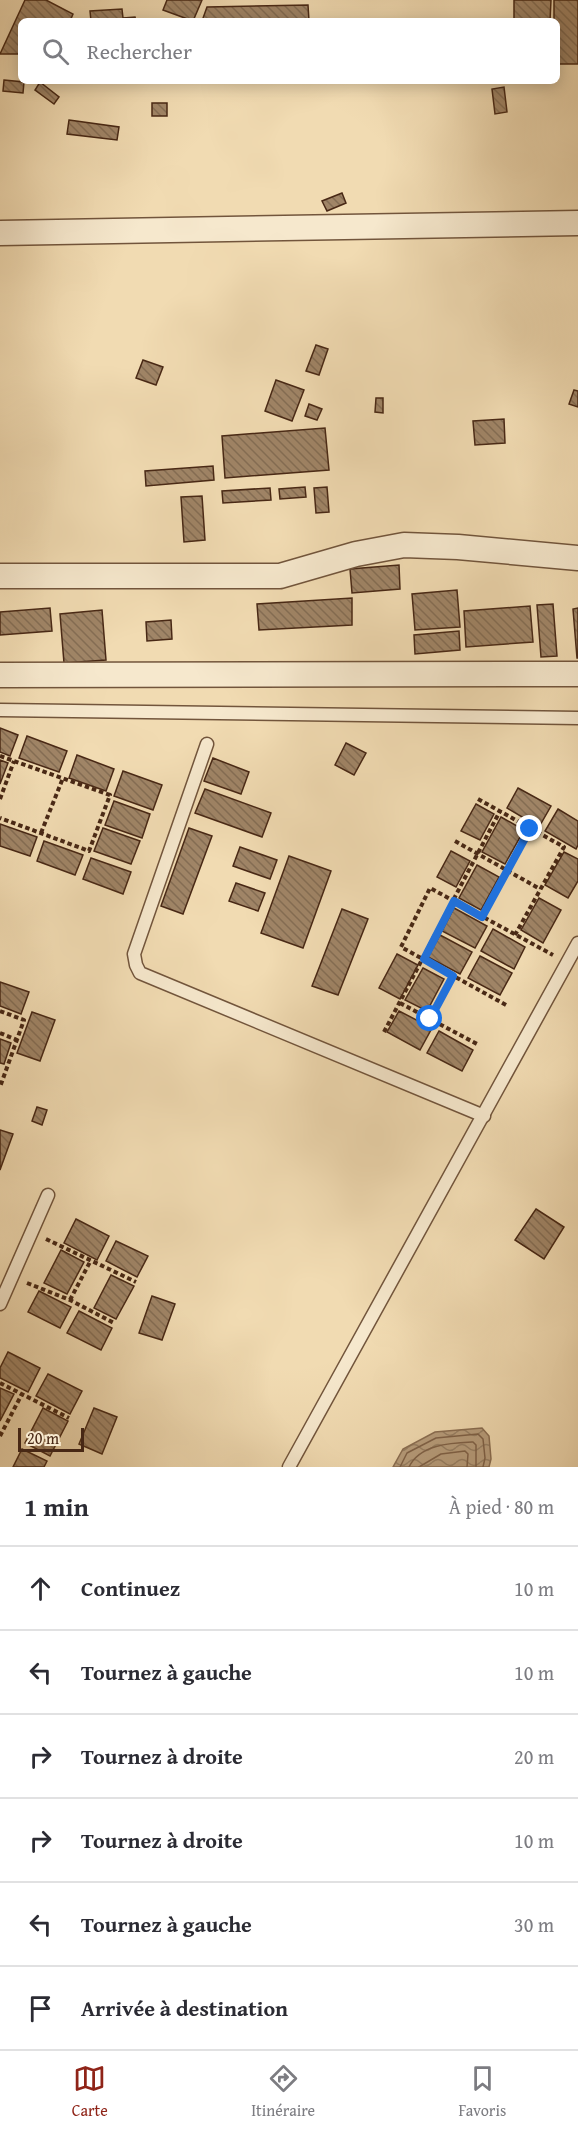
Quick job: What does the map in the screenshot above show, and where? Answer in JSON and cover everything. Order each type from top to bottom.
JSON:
[{"type":"street","points":[[0,233],[578,223]]},
{"type":"street","points":[[0,576],[280,576],[356,554],[404,545],[458,547],[578,558]]},
{"type":"street","points":[[0,675],[578,674]]},
{"type":"lane","points":[[0,710],[578,718]]},
{"type":"lane","points":[[207,744],[134,954],[140,973],[484,1116]]},
{"type":"lane","points":[[289,1467],[578,943]]},
{"type":"lane","points":[[141,987],[145,981],[152,979]]},
{"type":"lane","points":[[0,1304],[48,1195]]},
{"type":"path","points":[[0,756],[110,795],[88,851],[0,818]]},
{"type":"path","points":[[0,799],[14,761]]},
{"type":"path","points":[[41,833],[63,778]]},
{"type":"path","points":[[478,799],[564,847],[515,935]]},
{"type":"path","points":[[384,1032],[500,812]]},
{"type":"path","points":[[482,917],[530,829]]},
{"type":"path","points":[[455,842],[540,890]]},
{"type":"path","points":[[506,1005],[401,947],[430,888],[567,963]]},
{"type":"path","points":[[430,1019],[453,976]]},
{"type":"path","points":[[400,1004],[477,1044]]},
{"type":"path","points":[[0,1011],[24,1020],[0,1087]]},
{"type":"path","points":[[0,1033],[17,1040]]},
{"type":"path","points":[[32,1232],[136,1282]]},
{"type":"path","points":[[70,1300],[91,1260]]},
{"type":"path","points":[[13,1277],[70,1300],[114,1323]]},
{"type":"path","points":[[0,1383],[69,1418]]},
{"type":"path","points":[[0,1436],[22,1394]]},
{"type":"water","points":[[482,1428],[489,1436],[491,1459],[489,1467],[393,1467],[403,1449],[435,1432]]},
{"type":"building","points":[[25,0],[46,0],[73,14],[71,18],[18,18],[18,54],[0,54]]},
{"type":"building","points":[[167,0],[202,0],[194,18],[185,18],[163,10]]},
{"type":"building","points":[[514,0],[551,0],[550,18],[514,18]]},
{"type":"building","points":[[554,0],[578,0],[578,64],[560,64],[560,18],[554,18]]},
{"type":"building","points":[[308,5],[309,18],[203,18],[207,7]]},
{"type":"building","points":[[122,9],[123,18],[91,18],[90,11]]},
{"type":"building","points":[[4,80],[24,84],[23,93],[3,91]]},
{"type":"building","points":[[39,84],[43,84],[59,97],[54,104],[35,90]]},
{"type":"building","points":[[504,87],[507,112],[495,114],[492,89]]},
{"type":"building","points":[[152,103],[167,103],[167,116],[152,116]]},
{"type":"building","points":[[69,120],[119,127],[117,140],[67,134]]},
{"type":"building","points":[[342,193],[346,203],[327,211],[322,201]]},
{"type":"building","points":[[316,345],[328,349],[319,375],[306,371]]},
{"type":"building","points":[[143,360],[163,367],[156,385],[136,378]]},
{"type":"building","points":[[276,380],[304,390],[292,421],[265,411]]},
{"type":"building","points":[[574,390],[578,391],[578,407],[569,404]]},
{"type":"building","points":[[376,398],[383,398],[383,413],[375,412]]},
{"type":"building","points":[[309,404],[322,409],[317,420],[305,416]]},
{"type":"building","points":[[504,419],[505,443],[475,445],[473,421]]},
{"type":"building","points":[[325,428],[329,470],[225,478],[222,436]]},
{"type":"building","points":[[213,466],[214,480],[146,486],[145,471]]},
{"type":"building","points":[[305,487],[306,497],[280,499],[279,489]]},
{"type":"building","points":[[327,487],[329,512],[316,513],[314,488]]},
{"type":"building","points":[[270,488],[271,500],[223,503],[222,491]]},
{"type":"building","points":[[202,496],[205,540],[184,542],[181,497]]},
{"type":"building","points":[[399,565],[400,589],[352,593],[350,569]]},
{"type":"building","points":[[457,590],[460,627],[415,630],[412,594]]},
{"type":"building","points":[[352,598],[352,625],[259,630],[257,604]]},
{"type":"building","points":[[553,604],[557,656],[541,657],[537,605]]},
{"type":"building","points":[[530,606],[533,642],[466,647],[464,611]]},
{"type":"building","points":[[50,608],[52,631],[0,635],[0,612]]},
{"type":"building","points":[[578,608],[578,658],[577,658],[573,609]]},
{"type":"building","points":[[102,610],[106,660],[64,663],[60,614]]},
{"type":"building","points":[[171,620],[172,639],[147,641],[146,622]]},
{"type":"building","points":[[459,631],[460,650],[415,654],[414,635]]},
{"type":"building","points":[[0,728],[18,735],[10,756],[0,752]]},
{"type":"building","points":[[27,736],[67,751],[59,772],[19,758]]},
{"type":"building","points":[[346,743],[366,753],[354,775],[335,765]]},
{"type":"building","points":[[77,755],[114,769],[106,791],[69,778]]},
{"type":"building","points":[[213,758],[249,772],[241,794],[204,781]]},
{"type":"building","points":[[0,760],[8,763],[0,784]]},
{"type":"building","points":[[123,771],[162,785],[153,810],[114,796]]},
{"type":"building","points":[[518,788],[551,806],[539,827],[507,808]]},
{"type":"building","points":[[205,789],[271,813],[262,837],[195,813]]},
{"type":"building","points":[[114,801],[150,814],[142,838],[105,825]]},
{"type":"building","points":[[476,804],[494,814],[480,840],[461,831]]},
{"type":"building","points":[[558,809],[578,821],[576,849],[545,831]]},
{"type":"building","points":[[501,817],[524,830],[505,864],[482,852]]},
{"type":"building","points":[[0,824],[37,837],[30,856],[0,846]]},
{"type":"building","points":[[103,828],[140,841],[131,864],[94,851]]},
{"type":"building","points":[[189,828],[212,836],[183,914],[161,906]]},
{"type":"building","points":[[44,841],[83,855],[75,875],[37,861]]},
{"type":"building","points":[[240,847],[277,860],[270,879],[233,866]]},
{"type":"building","points":[[451,851],[470,861],[456,887],[437,877]]},
{"type":"building","points":[[564,852],[578,859],[578,881],[568,898],[545,885]]},
{"type":"building","points":[[289,856],[331,871],[303,948],[261,933]]},
{"type":"building","points":[[91,858],[131,872],[123,894],[83,879]]},
{"type":"building","points":[[477,865],[499,877],[481,910],[459,898]]},
{"type":"building","points":[[236,883],[265,893],[258,911],[229,901]]},
{"type":"building","points":[[539,898],[561,910],[543,943],[521,930]]},
{"type":"building","points":[[454,908],[487,926],[475,948],[442,931]]},
{"type":"building","points":[[342,909],[368,919],[338,995],[312,986]]},
{"type":"building","points":[[493,929],[525,947],[514,969],[481,951]]},
{"type":"building","points":[[440,935],[472,952],[460,974],[428,957]]},
{"type":"building","points":[[397,954],[418,965],[400,999],[379,988]]},
{"type":"building","points":[[480,956],[512,973],[500,995],[468,978]]},
{"type":"building","points":[[423,968],[444,979],[427,1011],[405,1000]]},
{"type":"building","points":[[0,982],[29,992],[21,1014],[0,1006]]},
{"type":"building","points":[[399,1011],[432,1028],[420,1050],[387,1032]]},
{"type":"building","points":[[32,1012],[55,1020],[40,1061],[17,1053]]},
{"type":"building","points":[[439,1031],[473,1050],[462,1071],[427,1053]]},
{"type":"building","points":[[0,1039],[11,1043],[4,1064],[0,1063]]},
{"type":"building","points":[[37,1107],[47,1110],[42,1125],[32,1121]]},
{"type":"building","points":[[0,1130],[13,1134],[0,1170]]},
{"type":"building","points":[[536,1209],[564,1227],[544,1259],[515,1240]]},
{"type":"building","points":[[76,1219],[109,1236],[97,1260],[64,1243]]},
{"type":"building","points":[[116,1241],[148,1256],[137,1277],[106,1261]]},
{"type":"building","points":[[61,1250],[84,1262],[67,1294],[44,1283]]},
{"type":"building","points":[[111,1275],[134,1286],[116,1319],[94,1308]]},
{"type":"building","points":[[39,1291],[71,1307],[60,1328],[28,1312]]},
{"type":"building","points":[[152,1296],[175,1304],[162,1340],[139,1333]]},
{"type":"building","points":[[79,1311],[112,1328],[101,1350],[67,1333]]},
{"type":"building","points":[[8,1352],[40,1368],[28,1392],[0,1378],[0,1368]]},
{"type":"building","points":[[48,1374],[82,1391],[70,1414],[36,1396]]},
{"type":"building","points":[[0,1388],[14,1394],[0,1421]]},
{"type":"building","points":[[43,1408],[68,1421],[50,1456],[25,1443]]},
{"type":"building","points":[[94,1408],[117,1417],[102,1454],[79,1444]]},
{"type":"building","points":[[22,1449],[47,1461],[44,1467],[13,1467]]},
{"type":"route","points":[[430,1019],[453,976],[424,959],[454,901],[482,917],[530,829]]}]
